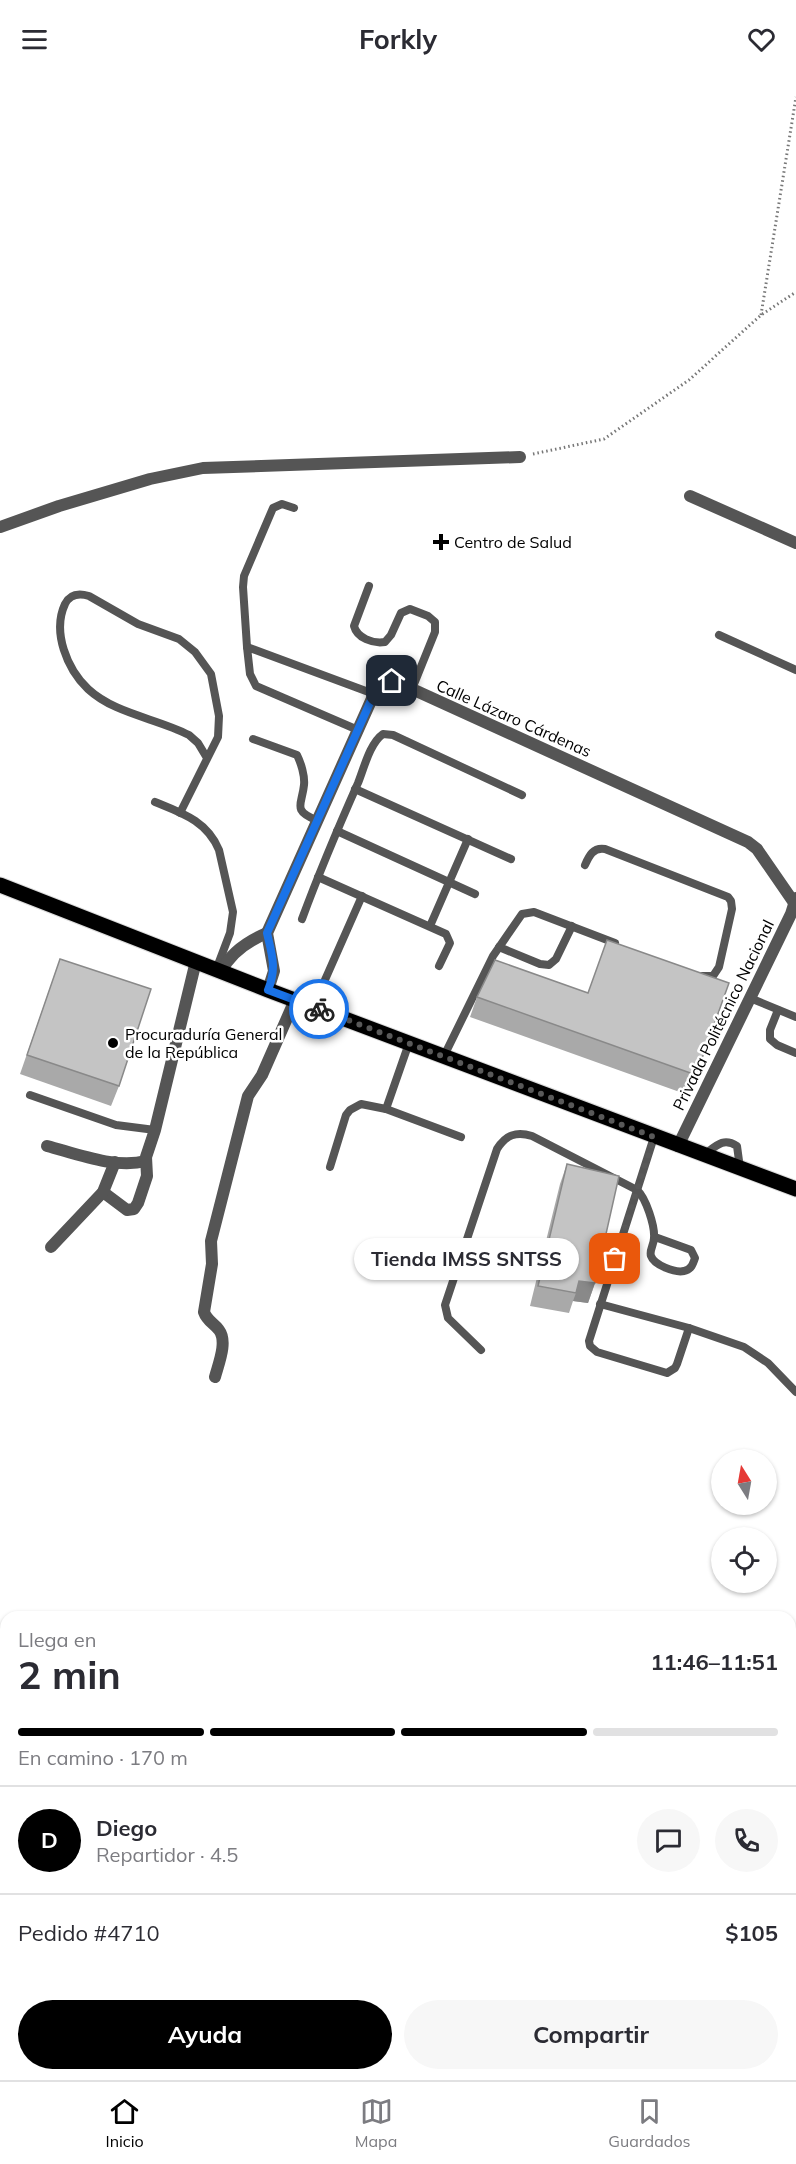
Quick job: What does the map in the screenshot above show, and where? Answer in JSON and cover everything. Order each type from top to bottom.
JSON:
[{"type":"main road","points":[[0,885],[268,990],[796,1189]]},
{"type":"street","points":[[0,527],[59,506],[150,479],[203,468],[520,457]]},
{"type":"street","points":[[690,496],[796,543]]},
{"type":"street","name":"Calle Lázaro Cárdenas","points":[[374,694],[380,683],[387,680],[412,689],[748,842],[757,849],[795,900]]},
{"type":"street","points":[[268,990],[273,977],[274,963],[267,933],[374,694]]},
{"type":"street","name":"Privada Politécnico Nacional","points":[[678,1146],[795,900]]},
{"type":"street","points":[[219,971],[229,958],[267,933]]},
{"type":"street","points":[[103,1192],[127,1210],[134,1209],[138,1203],[147,1176],[146,1161],[196,961]]},
{"type":"street","points":[[215,1377],[222,1335],[206,1318],[204,1312],[212,1264],[211,1241],[248,1096],[262,1075],[295,1000]]},
{"type":"street","points":[[47,1146],[115,1162],[146,1161]]},
{"type":"street","points":[[51,1247],[103,1192],[115,1162]]},
{"type":"lane","points":[[294,508],[282,504],[273,508],[244,576],[250,674],[256,686],[358,730]]},
{"type":"lane","points":[[369,586],[354,626],[362,637],[375,642],[385,642],[391,635],[401,613],[410,609],[428,616],[435,622],[435,632],[412,689]]},
{"type":"lane","points":[[180,813],[218,736],[219,716],[211,674],[195,652],[179,639],[138,624],[89,596],[74,595],[68,600],[60,629],[65,650],[79,679],[99,699],[189,735],[198,743],[207,758]]},
{"type":"lane","points":[[719,635],[796,670]]},
{"type":"lane","points":[[247,647],[374,694]]},
{"type":"lane","points":[[302,920],[355,789],[376,741],[383,734],[388,734],[522,795]]},
{"type":"lane","points":[[253,739],[297,755],[304,782],[299,807],[303,814],[316,820]]},
{"type":"lane","points":[[355,789],[511,859]]},
{"type":"lane","points":[[155,802],[205,827],[214,840],[233,912],[230,933],[219,971]]},
{"type":"lane","points":[[337,831],[475,894]]},
{"type":"lane","points":[[430,926],[468,839]]},
{"type":"lane","points":[[585,865],[592,852],[596,849],[605,849],[728,897],[732,909],[719,968],[708,977],[692,972]]},
{"type":"lane","points":[[318,877],[442,931],[449,938],[448,947],[440,966]]},
{"type":"lane","points":[[314,1007],[362,896]]},
{"type":"lane","points":[[444,1056],[478,983],[519,916],[525,912],[534,912],[627,947]]},
{"type":"lane","points":[[499,947],[540,964],[549,964],[556,959],[572,926]]},
{"type":"lane","points":[[750,998],[796,1017]]},
{"type":"lane","points":[[778,1010],[770,1030],[770,1039],[777,1045],[796,1053]]},
{"type":"lane","points":[[386,1109],[409,1043]]},
{"type":"lane","points":[[30,1095],[116,1125],[155,1130]]},
{"type":"lane","points":[[330,1167],[350,1110],[361,1104],[386,1109],[461,1137]]},
{"type":"lane","points":[[481,1350],[453,1323],[445,1305],[494,1160],[503,1140],[512,1134],[522,1133],[532,1136],[637,1190],[646,1202],[655,1237],[650,1254],[654,1262],[678,1271],[691,1268],[694,1258],[691,1250],[655,1237]]},
{"type":"lane","points":[[654,1137],[589,1341],[593,1350],[667,1373],[675,1368],[689,1328]]},
{"type":"lane","points":[[704,1155],[721,1142],[728,1141],[737,1146],[740,1168]]},
{"type":"lane","points":[[600,1304],[689,1328],[744,1347],[768,1363],[796,1392]]},
{"type":"path","points":[[761,315],[796,96]]},
{"type":"path","points":[[520,457],[604,439],[689,380],[761,315],[796,292]]},
{"type":"building","points":[[607,940],[729,983],[696,1075],[477,997],[495,960],[588,993]]},
{"type":"building","name":"Procuraduría General de la República","points":[[60,959],[151,989],[119,1086],[27,1055]]},
{"type":"building","points":[[567,1164],[619,1176],[595,1283],[579,1281],[576,1293],[538,1286]]},
{"type":"way so far","points":[[319,1009],[654,1137],[615,1259]]},
{"type":"place","name":"Centro de Salud","points":[[441,542]]},
{"type":"place","name":"Procuraduría General de la República","points":[[113,1043]]},
{"type":"place","name":"Tienda IMSS SNTSS","points":[[615,1259]]},
{"type":"route","points":[[319,1009],[268,990],[273,977],[274,963],[267,933],[377,687],[384,681],[392,681]]}]
